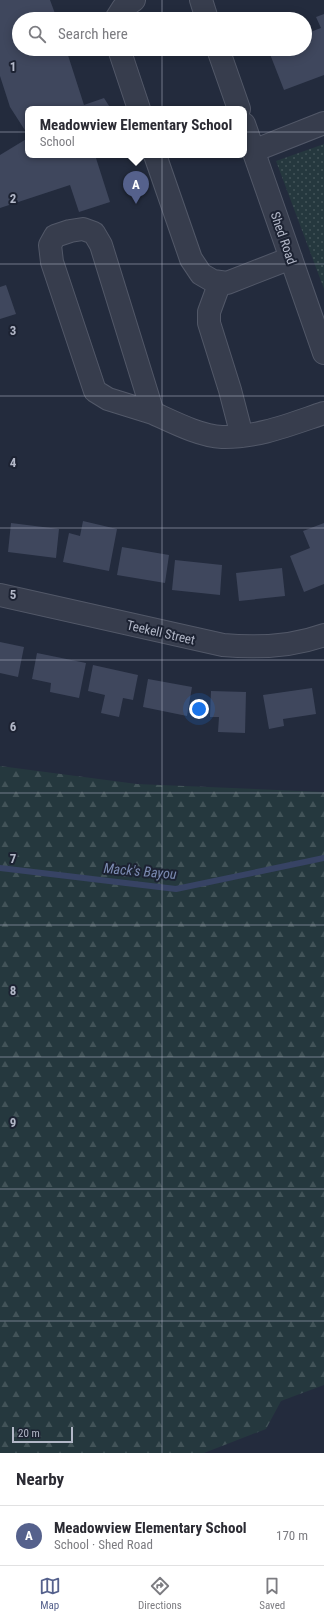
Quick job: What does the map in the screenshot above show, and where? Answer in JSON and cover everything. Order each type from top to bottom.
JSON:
[{"type":"street","points":[[120,12],[123,8],[134,0]]},
{"type":"street","points":[[201,0],[205,12]]},
{"type":"street","points":[[121,56],[138,106]]},
{"type":"street","points":[[220,56],[238,106]]},
{"type":"street","points":[[254,151],[324,123]]},
{"type":"street","name":"Shed Road","points":[[247,132],[324,353]]},
{"type":"street","points":[[156,158],[191,259],[202,274],[213,281],[227,283],[291,258]]},
{"type":"street","points":[[152,413],[101,245],[94,233],[83,229],[70,231],[56,236],[50,245],[52,262],[95,391],[108,399],[152,413],[190,430],[221,437],[242,436],[273,431],[324,413]]},
{"type":"street","points":[[220,282],[209,312],[209,323],[230,390],[242,436]]},
{"type":"street","name":"Teekell Street","points":[[0,594],[223,645],[252,648],[273,647],[313,639],[324,635]]},
{"type":"green space","points":[[324,144],[324,289],[276,161]]},
{"type":"green space","points":[[0,766],[137,784],[324,792],[324,1385],[281,1401],[266,1429],[204,1453],[0,1453]]},
{"type":"building","points":[[0,0],[50,0],[54,12],[12,12],[12,56],[68,56],[84,105],[104,98],[109,106],[25,106],[25,130],[10,107],[0,76]]},
{"type":"building","points":[[324,14],[324,75],[284,90],[271,56],[312,56],[312,31],[321,28],[316,17]]},
{"type":"building","points":[[25,140],[25,158],[96,158],[110,202],[79,212],[70,185],[0,208],[0,155]]},
{"type":"building","points":[[6,285],[16,314],[0,319],[0,287]]},
{"type":"building","points":[[83,521],[117,529],[109,571],[63,562],[69,533],[80,536]]},
{"type":"building","points":[[11,523],[59,529],[56,558],[8,552]]},
{"type":"building","points":[[324,523],[324,584],[304,592],[290,556],[310,548],[303,531]]},
{"type":"building","points":[[122,547],[169,555],[165,583],[117,575]]},
{"type":"building","points":[[175,560],[222,565],[220,595],[172,590]]},
{"type":"building","points":[[282,568],[285,596],[239,601],[236,573]]},
{"type":"building","points":[[0,642],[24,647],[18,677],[0,673]]},
{"type":"building","points":[[37,653],[86,663],[79,698],[50,692],[51,683],[32,679]]},
{"type":"building","points":[[93,665],[138,675],[133,700],[123,698],[119,717],[101,713],[105,695],[88,691]]},
{"type":"building","points":[[148,679],[192,687],[187,716],[143,707]]},
{"type":"building","points":[[312,688],[316,714],[283,719],[284,726],[269,729],[263,695]]},
{"type":"building","points":[[211,691],[246,692],[245,733],[218,732],[219,717],[210,717]]},
{"type":"waterway","name":"Mack's Bayou","points":[[0,868],[176,889],[324,858]]},
{"type":"place","name":"Meadowview Elementary School","points":[[136,204]]}]
